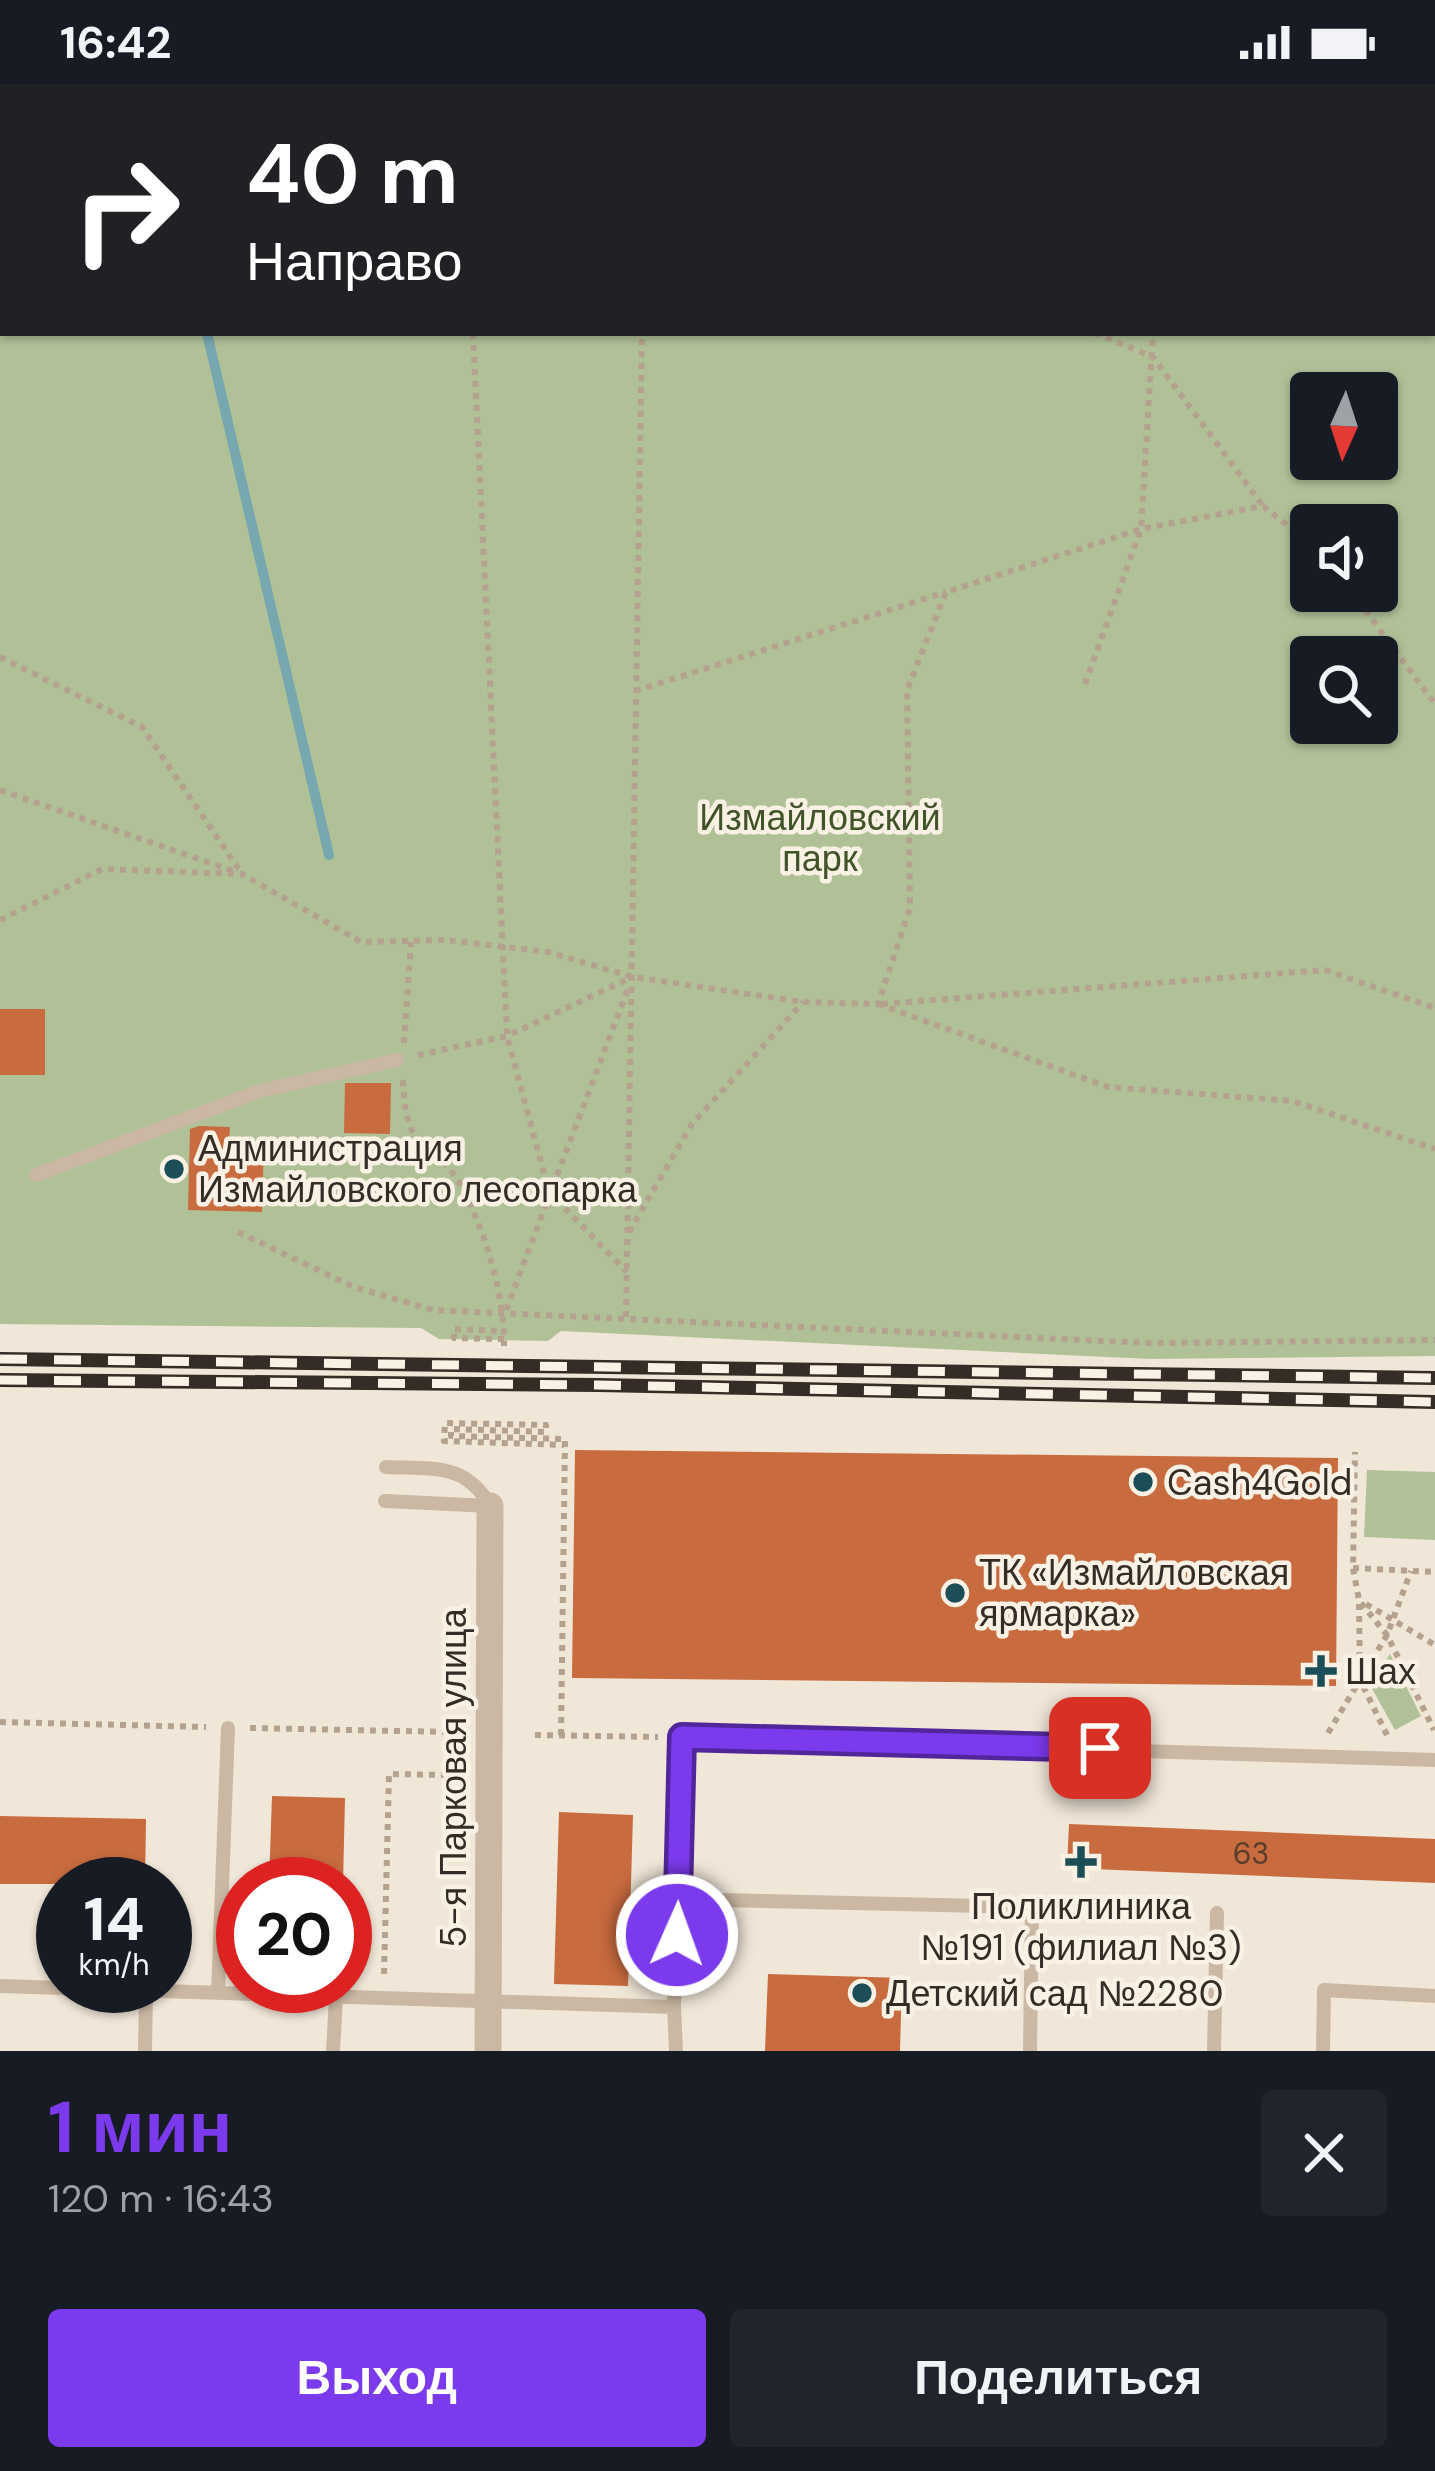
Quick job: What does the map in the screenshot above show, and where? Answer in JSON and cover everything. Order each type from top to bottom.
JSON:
[{"type":"street","name":"5-я Парковая улица","points":[[488,2051],[490,1506]]},
{"type":"lane","points":[[36,1175],[260,1091],[400,1059]]},
{"type":"lane","points":[[386,1467],[455,1470],[480,1488],[490,1506]]},
{"type":"lane","points":[[385,1502],[490,1506]]},
{"type":"lane","points":[[223,1857],[228,1728]]},
{"type":"lane","points":[[676,2051],[682,1737],[1435,1760]]},
{"type":"lane","points":[[679,1899],[1032,1907],[1030,2051]]},
{"type":"lane","points":[[1214,2051],[1217,1912]]},
{"type":"lane","points":[[0,1986],[36,1987]]},
{"type":"lane","points":[[1323,2051],[1324,1990],[1435,1996]]},
{"type":"lane","points":[[372,1999],[674,2007]]},
{"type":"lane","points":[[145,2051],[146,2013]]},
{"type":"lane","points":[[333,2051],[335,2013]]},
{"type":"path","points":[[473,336],[506,1036],[548,1192],[627,1272]]},
{"type":"path","points":[[626,1316],[642,336]]},
{"type":"path","points":[[1102,336],[1153,357],[1263,506],[1290,527]]},
{"type":"path","points":[[1084,684],[1141,529],[1153,336]]},
{"type":"path","points":[[634,692],[1141,529],[1263,506]]},
{"type":"path","points":[[878,1004],[910,908],[907,690],[946,592]]},
{"type":"path","points":[[1367,612],[1435,704]]},
{"type":"path","points":[[0,657],[142,727],[242,874]]},
{"type":"path","points":[[0,790],[242,874],[361,942],[412,941],[548,952],[633,977],[803,1002],[878,1004],[1325,970],[1435,1009]]},
{"type":"path","points":[[0,920],[102,869],[242,874]]},
{"type":"path","points":[[412,941],[400,1059],[404,1124],[463,1187],[505,1314]]},
{"type":"path","points":[[400,1059],[506,1036],[633,977]]},
{"type":"path","points":[[504,1338],[505,1314],[548,1192],[633,977]]},
{"type":"path","points":[[627,1234],[692,1124],[803,1002]]},
{"type":"path","points":[[878,1004],[1108,1087],[1293,1101],[1435,1149]]},
{"type":"path","points":[[238,1232],[393,1301],[433,1310],[1148,1343],[1435,1340]]},
{"type":"path","points":[[454,1329],[504,1338],[454,1338],[454,1329]]},
{"type":"path","points":[[561,1735],[565,1439],[451,1436],[451,1430],[546,1432],[546,1425],[445,1423],[444,1441],[564,1444]]},
{"type":"path","points":[[1355,1452],[1353,1568],[1359,1600],[1360,1680],[1392,1746]]},
{"type":"path","points":[[1353,1568],[1435,1572]]},
{"type":"path","points":[[1315,1754],[1387,1636],[1411,1570]]},
{"type":"path","points":[[1359,1600],[1435,1645]]},
{"type":"path","points":[[1359,1600],[1387,1636],[1434,1730]]},
{"type":"path","points":[[535,1735],[682,1737]]},
{"type":"path","points":[[383,1999],[389,1774],[449,1775]]},
{"type":"green space","name":"Измайловский парк","points":[[0,336],[1435,336],[1435,1356],[1150,1359],[561,1331],[548,1341],[439,1339],[421,1328],[0,1324]]},
{"type":"green space","points":[[1367,1470],[1435,1472],[1435,1540],[1364,1537]]},
{"type":"green space","points":[[1390,1654],[1421,1716],[1395,1730],[1370,1685]]},
{"type":"building","points":[[0,1009],[45,1009],[45,1075],[0,1075]]},
{"type":"building","points":[[345,1083],[391,1083],[390,1134],[344,1133]]},
{"type":"building","points":[[230,1127],[229,1143],[264,1144],[262,1212],[188,1210],[190,1129]]},
{"type":"building","name":"ТК «Измайловская ярмарка»","points":[[575,1450],[1338,1458],[1336,1686],[572,1678]]},
{"type":"building","points":[[272,1796],[345,1798],[344,1857],[270,1857]]},
{"type":"building","points":[[559,1812],[633,1815],[628,1986],[554,1984]]},
{"type":"building","points":[[0,1816],[146,1819],[145,1857],[36,1857],[36,1884],[0,1884]]},
{"type":"building","points":[[1069,1824],[1435,1839],[1435,1883],[1067,1868]]},
{"type":"building","points":[[768,1974],[902,1978],[900,2051],[765,2051]]},
{"type":"waterway","points":[[208,336],[329,855]]},
{"type":"railway","points":[[0,1359],[1435,1378]]},
{"type":"railway","points":[[0,1380],[598,1385],[1435,1402]]},
{"type":"place","name":"Администрация Измайловского лесопарка","points":[[174,1169]]},
{"type":"place","name":"Cash4Gold","points":[[1143,1482]]},
{"type":"place","name":"ТК «Измайловская ярмарка»","points":[[955,1593]]},
{"type":"place","name":"Шах","points":[[1321,1671]]},
{"type":"place","name":"Поликлиника №191 (филиал №3)","points":[[1081,1862]]},
{"type":"place","name":"Детский сад №2280","points":[[862,1993]]},
{"type":"route","points":[[677,1935],[682,1737],[1100,1748]]}]
